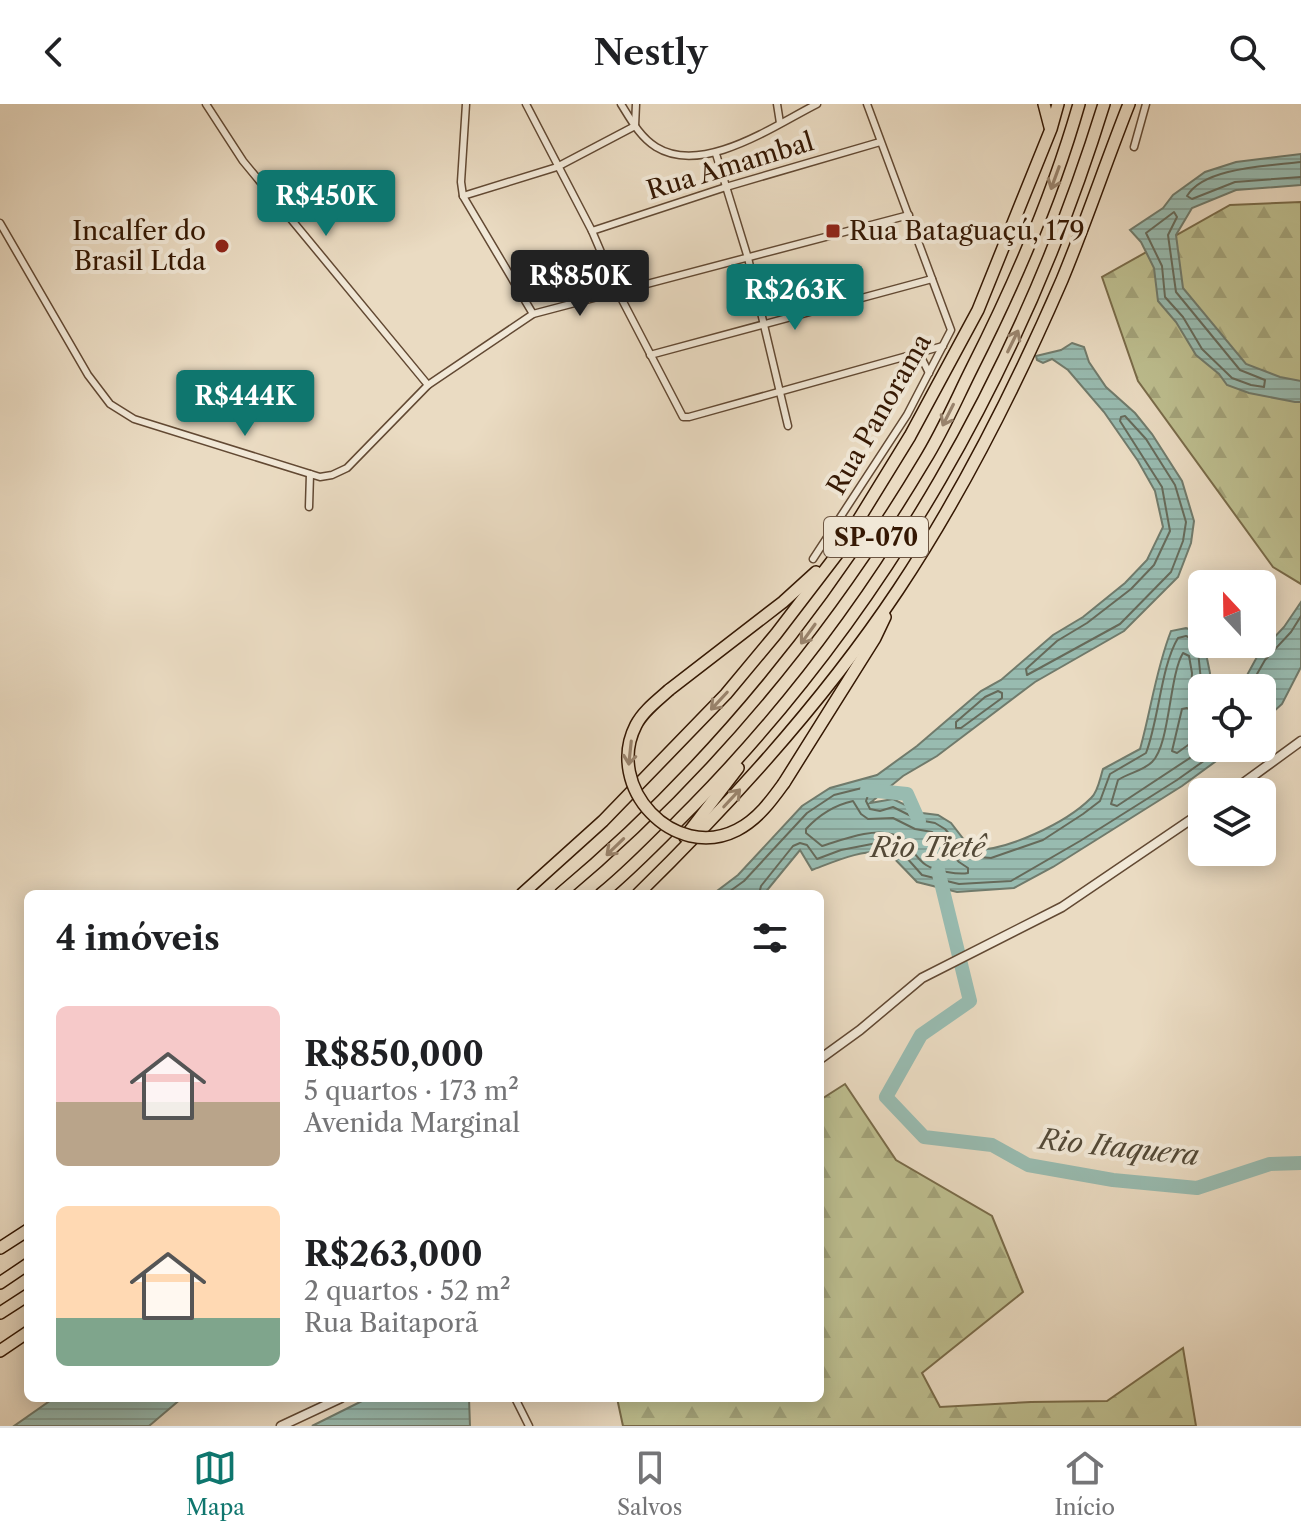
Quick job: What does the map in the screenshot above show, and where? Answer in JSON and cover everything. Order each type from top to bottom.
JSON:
[{"type":"highway","points":[[1044,104],[1051,129]]},
{"type":"highway","points":[[526,890],[603,821],[726,694],[838,553],[910,436],[978,310],[1051,129],[1058,104]]},
{"type":"highway","name":"SP-070","points":[[565,890],[610,852],[702,761],[784,668],[863,557],[927,458],[994,325],[1038,226],[1079,104]]},
{"type":"highway","name":"SP-070","points":[[605,890],[664,836],[775,718],[853,616],[919,516],[977,415],[1014,342],[1056,245],[1104,104]]},
{"type":"highway","points":[[838,553],[783,602],[669,690],[636,724],[629,747],[628,770],[635,792],[648,812],[666,827],[688,835],[711,837],[734,831],[754,820],[784,783],[875,638],[897,591],[955,493],[1027,354],[1062,279],[1129,104]]},
{"type":"highway","points":[[643,890],[757,771],[811,708],[897,591]]},
{"type":"highway","points":[[642,890],[775,718]]},
{"type":"highway","points":[[0,1248],[24,1233]]},
{"type":"highway","points":[[0,1283],[24,1267]]},
{"type":"highway","points":[[0,1313],[24,1298]]},
{"type":"highway","points":[[0,1351],[24,1335]]},
{"type":"street","points":[[206,104],[243,161],[428,385]]},
{"type":"street","points":[[466,104],[461,182],[463,196],[533,314]]},
{"type":"street","points":[[526,104],[592,231],[618,292],[680,413],[689,417],[943,346]]},
{"type":"street","points":[[621,104],[635,126],[658,149],[680,155],[716,154],[817,104]]},
{"type":"street","points":[[635,126],[636,104]]},
{"type":"street","points":[[777,104],[780,123]]},
{"type":"street","name":"Rua Panorama","points":[[813,559],[880,459],[951,330],[867,104]]},
{"type":"street","points":[[1134,147],[1146,104]]},
{"type":"street","points":[[463,196],[557,167],[635,126]]},
{"type":"street","name":"Rua Amambal","points":[[592,231],[726,187],[880,142]]},
{"type":"street","points":[[716,154],[748,258],[777,392],[788,426]]},
{"type":"street","points":[[0,223],[88,375],[110,404],[134,419],[310,474],[332,475],[347,468],[428,385],[533,314],[909,215]]},
{"type":"street","points":[[650,355],[932,279]]},
{"type":"street","points":[[919,353],[929,373]]},
{"type":"street","points":[[309,507],[310,474]]},
{"type":"street","points":[[1250,778],[1301,741]]},
{"type":"street","points":[[824,1056],[922,978],[1062,907],[1188,822]]},
{"type":"street","points":[[281,1426],[332,1402]]},
{"type":"street","points":[[517,1402],[529,1426]]},
{"type":"green space","points":[[1301,202],[1301,584],[1273,567],[1138,381],[1102,277],[1230,205]]},
{"type":"green space","points":[[845,1084],[896,1160],[992,1216],[1023,1292],[922,1373],[940,1407],[1107,1401],[1183,1348],[1196,1426],[623,1426],[618,1402],[824,1402],[824,1097]]},
{"type":"water","points":[[1301,154],[1301,185],[1236,190],[1192,208],[1176,235],[1183,288],[1246,364],[1301,381],[1301,402],[1295,402],[1249,393],[1227,385],[1196,355],[1176,322],[1158,301],[1154,268],[1141,242],[1130,230],[1163,208],[1173,195],[1205,172],[1236,162]]},
{"type":"water","name":"Rio Tietê","points":[[1072,343],[1084,347],[1089,362],[1106,387],[1135,413],[1152,434],[1182,481],[1194,521],[1191,543],[1178,577],[1124,631],[1035,682],[870,803],[893,799],[922,813],[938,815],[951,823],[972,850],[1002,846],[1052,826],[1093,795],[1103,769],[1140,749],[1171,631],[1186,628],[1188,658],[1207,658],[1210,673],[1188,674],[1188,762],[1215,762],[1053,867],[1014,888],[957,892],[917,882],[888,852],[859,854],[812,870],[800,850],[767,890],[718,890],[738,875],[802,806],[830,788],[877,775],[917,746],[981,691],[1001,680],[1053,635],[1083,617],[1125,583],[1147,560],[1163,527],[1155,491],[1104,412],[1068,370],[1052,359],[1043,363],[1036,356],[1061,350]]},
{"type":"water","points":[[1301,602],[1301,667],[1282,704],[1276,709],[1276,674],[1248,674],[1256,658],[1276,658],[1276,636]]},
{"type":"water","points":[[48,1402],[177,1402],[149,1426],[14,1426]]},
{"type":"water","points":[[360,1402],[469,1402],[470,1426],[312,1426]]},
{"type":"waterway","name":"Rio Tietê","points":[[867,790],[907,794],[919,821]]},
{"type":"waterway","name":"Rio Itaquera","points":[[938,870],[970,1001],[921,1035],[886,1097],[924,1137],[992,1145],[1028,1165],[1113,1180],[1197,1188],[1270,1164],[1301,1163]]},
{"type":"place","name":"Rua Bataguaçú, 179","points":[[833,231]]},
{"type":"place","name":"Incalfer do Brasil Ltda","points":[[222,246]]}]
